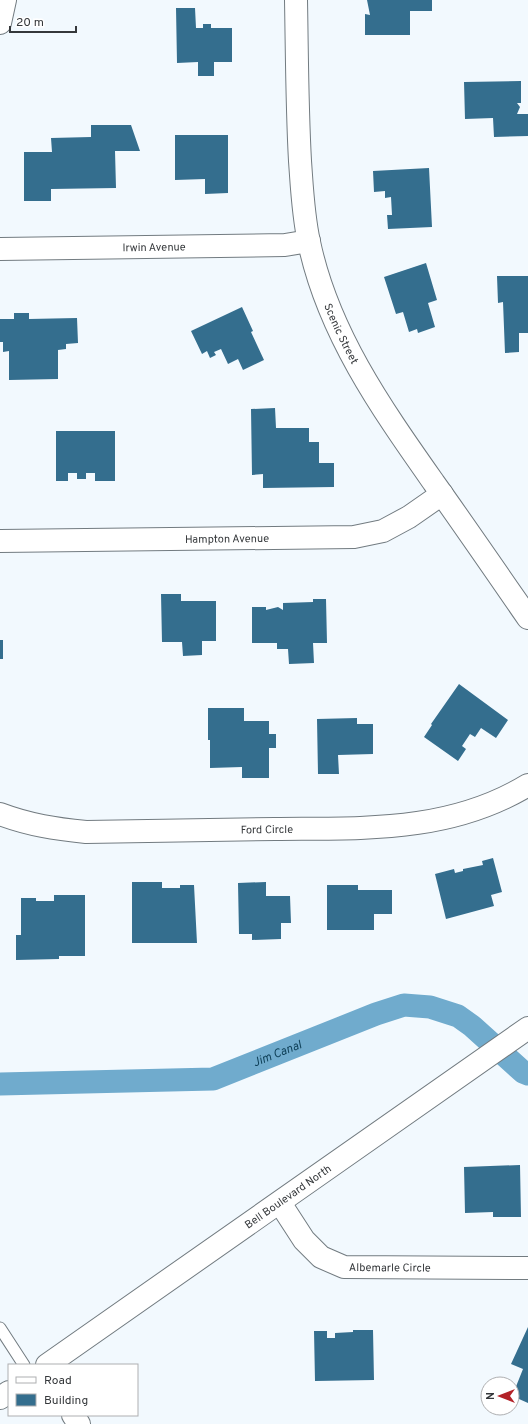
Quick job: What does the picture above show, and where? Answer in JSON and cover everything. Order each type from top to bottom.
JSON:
[{"type":"street","points":[[0,23],[5,0]]},
{"type":"street","name":"Scenic Street","points":[[296,0],[298,123],[303,202],[309,242],[315,268],[333,318],[356,365],[383,410],[528,618]]},
{"type":"street","name":"Irwin Avenue","points":[[0,249],[285,245],[309,242]]},
{"type":"street","name":"Hampton Avenue","points":[[0,541],[354,538],[383,531],[409,517],[442,494]]},
{"type":"street","name":"Ford Circle","points":[[0,814],[22,822],[54,829],[86,832],[380,828],[437,821],[466,813],[496,802],[528,785]]},
{"type":"street","name":"Bell Boulevard North","points":[[48,1364],[474,1067],[527,1028]]},
{"type":"street","name":"Albemarle Circle","points":[[280,1203],[304,1240],[321,1257],[344,1267],[528,1268]]},
{"type":"lane","points":[[0,1328],[23,1364]]},
{"type":"building","points":[[367,0],[432,0],[432,11],[410,11],[410,35],[365,35],[365,14],[370,15]]},
{"type":"building","points":[[176,8],[195,8],[196,28],[203,28],[203,24],[211,24],[211,28],[232,28],[232,62],[214,62],[214,76],[198,76],[198,62],[177,63]]},
{"type":"building","points":[[521,81],[521,103],[517,103],[520,107],[517,114],[528,114],[528,136],[494,137],[493,118],[465,119],[464,82]]},
{"type":"building","points":[[91,125],[131,125],[140,151],[115,151],[116,188],[51,189],[51,201],[24,201],[24,152],[52,152],[51,138],[91,137]]},
{"type":"building","points":[[175,135],[228,135],[228,193],[205,194],[205,179],[175,180]]},
{"type":"building","points":[[429,168],[432,227],[388,229],[387,215],[392,215],[391,197],[385,198],[385,191],[374,192],[373,171]]},
{"type":"building","points":[[426,263],[437,300],[428,303],[435,327],[418,333],[417,329],[409,332],[403,312],[396,314],[384,277]]},
{"type":"building","points":[[497,276],[528,276],[528,333],[519,333],[519,352],[505,353],[503,302],[498,303]]},
{"type":"building","points":[[242,307],[253,331],[251,332],[264,360],[243,370],[238,359],[228,364],[221,349],[214,352],[216,355],[210,358],[207,351],[202,354],[191,331]]},
{"type":"building","points":[[14,313],[29,313],[29,319],[77,318],[78,343],[66,344],[66,349],[58,350],[58,379],[9,380],[9,351],[3,352],[3,342],[0,342],[0,319],[14,319]]},
{"type":"building","points":[[275,408],[276,428],[309,428],[309,442],[319,442],[319,463],[334,463],[334,487],[263,488],[263,474],[252,475],[251,409]]},
{"type":"building","points":[[56,431],[115,431],[115,481],[95,481],[95,473],[86,473],[86,479],[77,479],[77,473],[68,473],[68,481],[56,481]]},
{"type":"building","points":[[161,594],[181,594],[181,601],[216,601],[216,641],[202,641],[202,655],[183,656],[182,642],[162,642]]},
{"type":"building","points":[[313,599],[326,599],[327,643],[313,643],[314,663],[289,664],[288,649],[277,649],[277,643],[252,643],[252,607],[266,607],[266,610],[278,607],[283,610],[283,603],[313,602]]},
{"type":"building","points":[[0,640],[3,640],[3,659],[0,659]]},
{"type":"building","points":[[459,684],[508,720],[496,738],[481,728],[475,737],[470,734],[462,746],[466,749],[458,761],[424,737],[432,725],[431,724]]},
{"type":"building","points":[[208,708],[244,708],[244,721],[269,721],[269,734],[276,734],[276,748],[269,748],[269,778],[242,778],[242,767],[210,768]]},
{"type":"building","points":[[357,718],[357,724],[373,724],[373,754],[338,755],[339,774],[318,774],[317,719]]},
{"type":"building","points":[[493,858],[502,892],[491,895],[494,906],[446,919],[435,874],[454,869],[455,873],[463,871],[463,869],[483,865],[482,861]]},
{"type":"building","points":[[132,882],[162,882],[162,888],[180,888],[180,885],[194,885],[197,943],[132,943]]},
{"type":"building","points":[[266,882],[266,896],[290,896],[291,923],[281,923],[281,939],[252,940],[252,934],[239,934],[238,883]]},
{"type":"building","points":[[327,885],[358,885],[358,890],[392,890],[392,914],[374,914],[374,930],[327,930]]},
{"type":"building","points":[[54,895],[85,895],[85,956],[59,956],[59,959],[16,960],[16,935],[21,935],[21,898],[36,898],[36,901],[54,901]]},
{"type":"building","points":[[520,1165],[521,1217],[493,1217],[493,1212],[465,1213],[464,1167]]},
{"type":"building","points":[[528,1327],[528,1403],[520,1399],[520,1376],[523,1369],[511,1364]]},
{"type":"building","points":[[353,1330],[373,1330],[374,1380],[315,1381],[314,1331],[327,1331],[327,1338],[335,1338],[335,1333],[353,1332]]},
{"type":"waterway","name":"Jim Canal","points":[[0,1084],[213,1079],[376,1014],[404,1005],[430,1007],[458,1016],[472,1026],[523,1072],[528,1074]]}]
